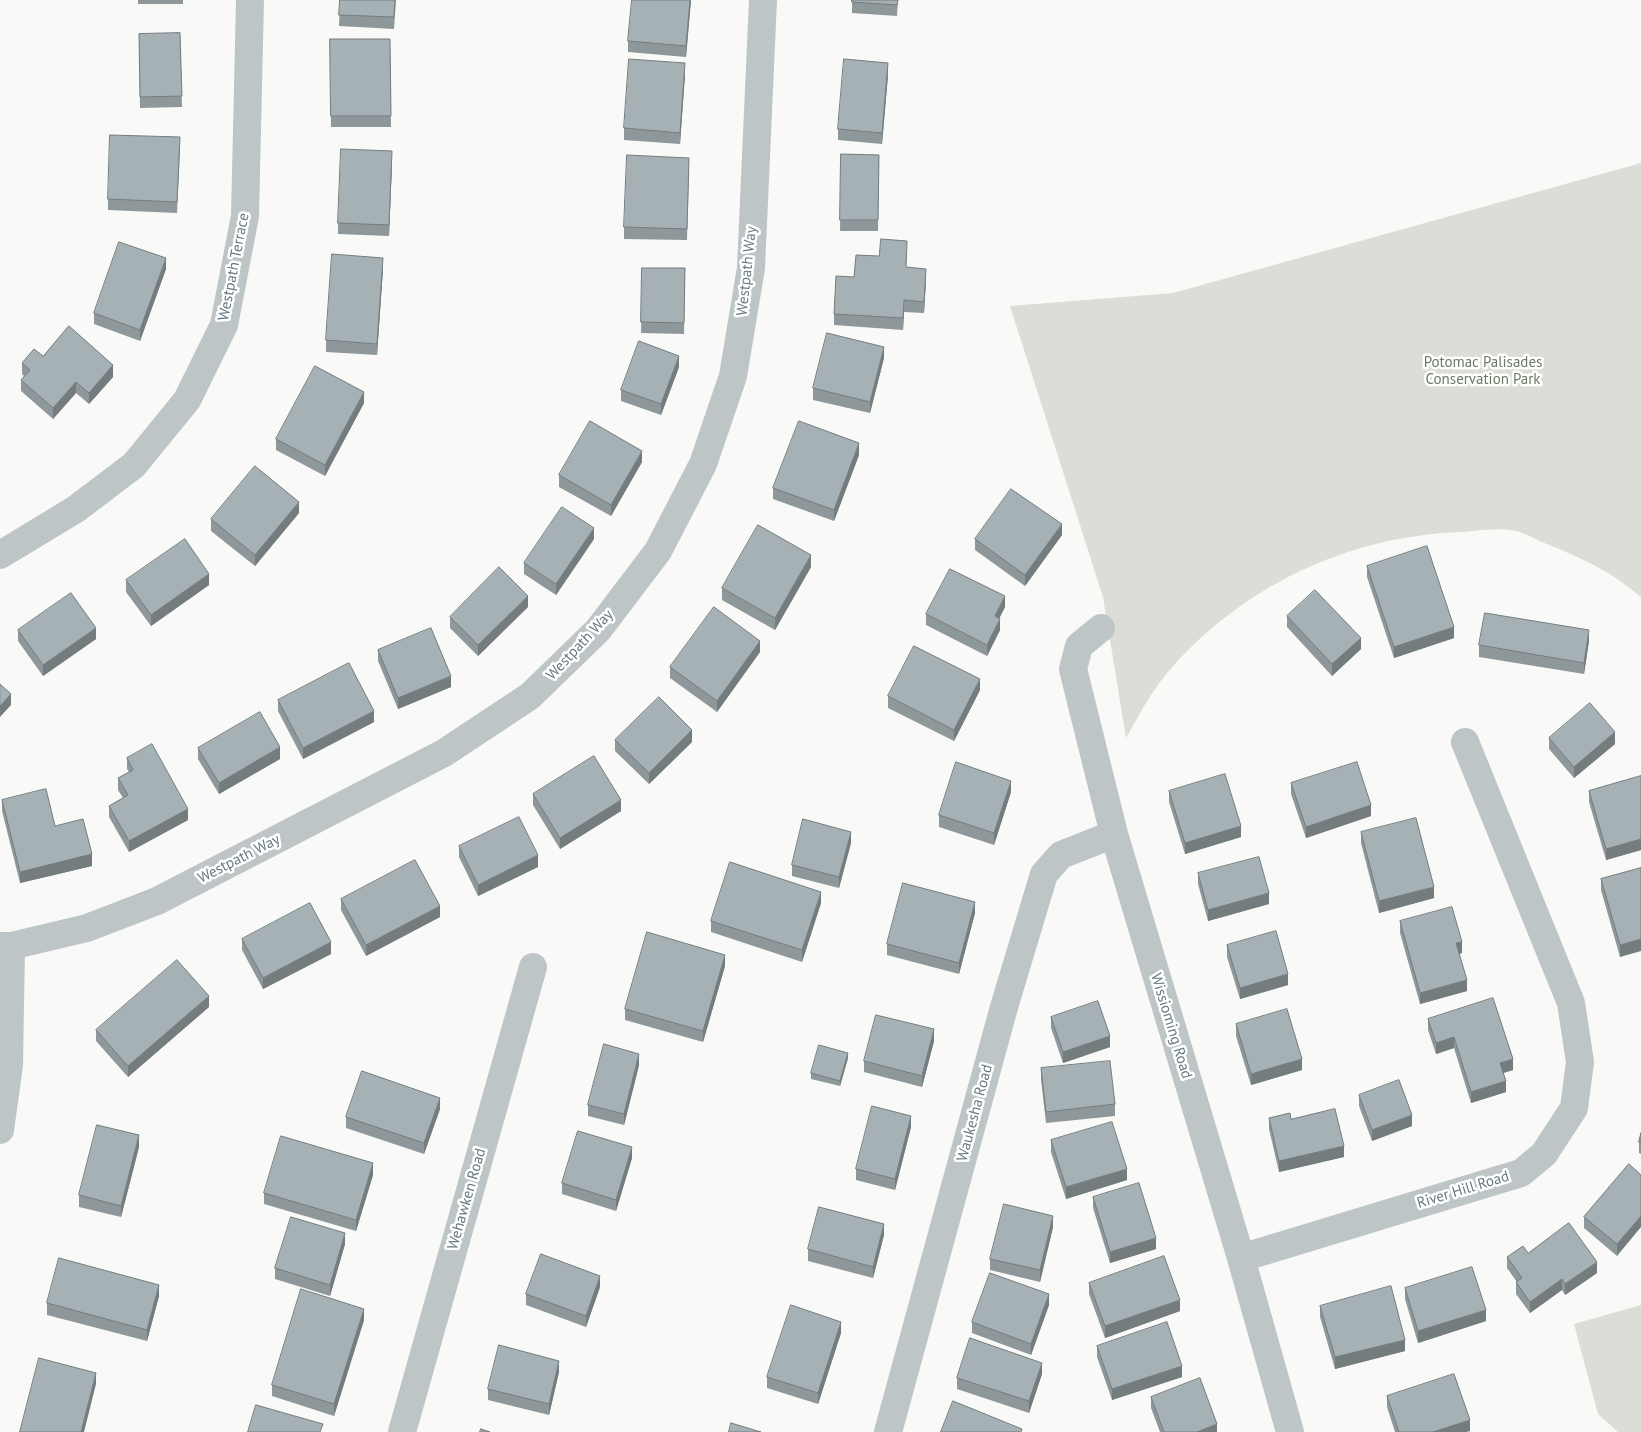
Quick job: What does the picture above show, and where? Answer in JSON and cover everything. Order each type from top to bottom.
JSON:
[{"type":"street","name":"Westpath Terrace","points":[[0,555],[76,509],[134,465],[187,400],[224,325],[245,216],[250,0]]},
{"type":"street","name":"Westpath Way","points":[[6,946],[87,928],[158,901],[444,753],[530,696],[598,630],[658,552],[703,464],[733,376],[750,268],[763,0]]},
{"type":"street","name":"Wissioming Road","points":[[1101,628],[1079,646],[1073,669],[1114,834],[1241,1258],[1290,1432]]},
{"type":"street","name":"River Hill Road","points":[[1241,1258],[1521,1173],[1544,1154],[1574,1108],[1580,1062],[1571,1003],[1465,742]]},
{"type":"street","name":"Waukesha Road","points":[[888,1432],[1004,1007],[1044,874],[1061,855],[1114,834]]},
{"type":"street","points":[[0,1130],[9,1065],[6,946]]},
{"type":"street","name":"Wehawken Road","points":[[402,1432],[533,967]]},
{"type":"green space","name":"Potomac Palisades Conservation Park","points":[[1641,163],[1641,597],[1629,587],[1594,565],[1526,534],[1514,531],[1492,529],[1419,536],[1378,543],[1338,555],[1300,571],[1263,591],[1229,614],[1197,641],[1168,672],[1126,738],[1103,597],[1010,306],[1173,293]]},
{"type":"green space","points":[[1641,1305],[1641,1432],[1618,1432],[1598,1414],[1574,1324]]},
{"type":"building","points":[[340,0],[395,0],[394,17],[339,15]]},
{"type":"building","points":[[632,0],[690,0],[686,46],[628,41]]},
{"type":"building","points":[[852,0],[898,0],[897,5],[852,2]]},
{"type":"building","points":[[180,33],[182,96],[140,97],[139,34]]},
{"type":"building","points":[[330,39],[390,39],[391,116],[331,116]]},
{"type":"building","points":[[629,59],[685,63],[680,133],[624,128]]},
{"type":"building","points":[[844,59],[888,63],[882,133],[838,129]]},
{"type":"building","points":[[110,135],[180,137],[177,202],[108,199]]},
{"type":"building","points":[[341,149],[392,151],[389,225],[338,223]]},
{"type":"building","points":[[841,154],[879,155],[878,220],[840,220]]},
{"type":"building","points":[[627,155],[689,158],[687,229],[624,227]]},
{"type":"building","points":[[881,239],[907,241],[906,267],[926,269],[924,302],[904,300],[903,318],[834,314],[836,276],[854,277],[856,255],[879,256]]},
{"type":"building","points":[[119,242],[166,258],[140,330],[94,313]]},
{"type":"building","points":[[332,254],[383,258],[377,344],[326,340]]},
{"type":"building","points":[[642,268],[685,268],[684,323],[641,322]]},
{"type":"building","points":[[69,326],[113,365],[89,393],[76,382],[53,408],[21,380],[30,370],[22,363],[34,349],[43,356]]},
{"type":"building","points":[[827,333],[884,347],[870,402],[813,388]]},
{"type":"building","points":[[639,341],[679,356],[661,404],[621,390]]},
{"type":"building","points":[[315,366],[364,392],[325,465],[276,439]]},
{"type":"building","points":[[590,421],[642,451],[611,505],[559,475]]},
{"type":"building","points":[[799,421],[859,443],[834,510],[773,488]]},
{"type":"building","points":[[255,466],[299,502],[255,555],[211,519]]},
{"type":"building","points":[[1011,489],[1062,524],[1025,575],[975,539]]},
{"type":"building","points":[[562,507],[594,528],[556,584],[524,563]]},
{"type":"building","points":[[758,525],[811,555],[775,618],[722,588]]},
{"type":"building","points":[[185,539],[209,574],[151,615],[126,580]]},
{"type":"building","points":[[1427,546],[1454,627],[1394,647],[1367,566]]},
{"type":"building","points":[[499,567],[528,596],[478,645],[450,617]]},
{"type":"building","points":[[950,569],[1005,596],[995,616],[1000,619],[987,645],[926,614]]},
{"type":"building","points":[[1315,590],[1361,638],[1332,664],[1287,616]]},
{"type":"building","points":[[71,593],[96,628],[43,665],[18,630]]},
{"type":"building","points":[[714,607],[760,641],[717,701],[670,667]]},
{"type":"building","points":[[1485,613],[1589,630],[1584,663],[1479,645]]},
{"type":"building","points":[[431,628],[451,676],[398,698],[378,650]]},
{"type":"building","points":[[914,646],[980,679],[954,730],[888,696]]},
{"type":"building","points":[[349,663],[374,711],[303,748],[278,700]]},
{"type":"building","points":[[0,684],[11,694],[0,706]]},
{"type":"building","points":[[659,697],[692,730],[649,773],[615,740]]},
{"type":"building","points":[[1590,703],[1615,732],[1574,767],[1549,738]]},
{"type":"building","points":[[260,712],[280,747],[219,783],[198,748]]},
{"type":"building","points":[[152,744],[188,809],[129,841],[109,806],[128,795],[118,778],[133,770],[127,758]]},
{"type":"building","points":[[594,756],[621,800],[560,838],[533,794]]},
{"type":"building","points":[[956,762],[1011,781],[994,833],[939,815]]},
{"type":"building","points":[[1357,762],[1371,805],[1306,827],[1291,783]]},
{"type":"building","points":[[1225,774],[1241,826],[1185,843],[1169,791]]},
{"type":"building","points":[[1641,776],[1641,839],[1606,849],[1589,791]]},
{"type":"building","points":[[46,789],[55,826],[83,819],[92,854],[20,872],[2,800]]},
{"type":"building","points":[[519,817],[538,855],[478,885],[459,846]]},
{"type":"building","points":[[1416,818],[1434,887],[1379,901],[1361,832]]},
{"type":"building","points":[[803,819],[851,832],[839,877],[792,865]]},
{"type":"building","points":[[1259,857],[1269,893],[1208,910],[1198,873]]},
{"type":"building","points":[[415,860],[440,906],[366,945],[341,899]]},
{"type":"building","points":[[730,862],[821,892],[802,950],[711,921]]},
{"type":"building","points":[[1641,868],[1641,939],[1620,945],[1601,879]]},
{"type":"building","points":[[903,883],[975,902],[959,963],[887,944]]},
{"type":"building","points":[[310,903],[331,942],[263,978],[242,939]]},
{"type":"building","points":[[1452,907],[1462,942],[1456,943],[1467,980],[1420,993],[1400,921]]},
{"type":"building","points":[[1276,931],[1288,974],[1240,988],[1227,945]]},
{"type":"building","points":[[647,932],[725,955],[703,1031],[625,1009]]},
{"type":"building","points":[[177,960],[209,996],[128,1066],[96,1030]]},
{"type":"building","points":[[1493,998],[1513,1059],[1500,1063],[1506,1081],[1471,1092],[1454,1037],[1436,1043],[1428,1019]]},
{"type":"building","points":[[1098,1001],[1110,1036],[1063,1052],[1051,1017]]},
{"type":"building","points":[[1287,1009],[1302,1059],[1251,1074],[1236,1024]]},
{"type":"building","points":[[876,1015],[934,1029],[922,1076],[864,1061]]},
{"type":"building","points":[[604,1044],[639,1054],[624,1114],[588,1105]]},
{"type":"building","points":[[819,1045],[848,1053],[840,1081],[811,1073]]},
{"type":"building","points":[[1110,1061],[1115,1104],[1046,1112],[1041,1068]]},
{"type":"building","points":[[362,1071],[440,1098],[424,1143],[346,1117]]},
{"type":"building","points":[[1399,1080],[1412,1115],[1372,1130],[1359,1095]]},
{"type":"building","points":[[872,1106],[911,1116],[895,1179],[856,1169]]},
{"type":"building","points":[[1335,1109],[1344,1146],[1279,1161],[1269,1118],[1290,1113],[1291,1119]]},
{"type":"building","points":[[1112,1122],[1127,1169],[1066,1187],[1051,1140]]},
{"type":"building","points":[[97,1125],[139,1135],[121,1206],[79,1195]]},
{"type":"building","points":[[578,1131],[632,1147],[616,1200],[562,1183]]},
{"type":"building","points":[[281,1136],[373,1163],[356,1220],[264,1193]]},
{"type":"building","points":[[1629,1164],[1641,1175],[1641,1216],[1617,1244],[1584,1217]]},
{"type":"building","points":[[1139,1183],[1156,1238],[1110,1252],[1093,1197]]},
{"type":"building","points":[[1004,1204],[1053,1216],[1040,1270],[990,1259]]},
{"type":"building","points":[[819,1207],[884,1224],[873,1267],[808,1249]]},
{"type":"building","points":[[291,1217],[345,1233],[330,1285],[275,1268]]},
{"type":"building","points":[[1569,1223],[1597,1262],[1565,1284],[1562,1279],[1530,1302],[1516,1282],[1522,1278],[1507,1257],[1523,1246],[1528,1253]]},
{"type":"building","points":[[541,1254],[600,1276],[586,1316],[526,1294]]},
{"type":"building","points":[[1164,1256],[1180,1300],[1105,1326],[1089,1283]]},
{"type":"building","points":[[59,1258],[159,1285],[147,1330],[47,1303]]},
{"type":"building","points":[[1472,1267],[1486,1310],[1418,1331],[1405,1288]]},
{"type":"building","points":[[990,1273],[1049,1294],[1031,1344],[972,1322]]},
{"type":"building","points":[[1391,1286],[1405,1340],[1335,1357],[1320,1306]]},
{"type":"building","points":[[301,1289],[364,1309],[334,1404],[272,1385]]},
{"type":"building","points":[[791,1305],[841,1322],[818,1393],[767,1377]]},
{"type":"building","points":[[1167,1322],[1182,1366],[1112,1389],[1097,1346]]},
{"type":"building","points":[[970,1338],[1042,1363],[1029,1401],[957,1378]]},
{"type":"building","points":[[499,1345],[559,1361],[549,1404],[488,1389]]},
{"type":"building","points":[[39,1358],[96,1373],[81,1432],[20,1432]]},
{"type":"building","points":[[1454,1374],[1470,1420],[1433,1432],[1399,1432],[1387,1396]]},
{"type":"building","points":[[1200,1378],[1217,1424],[1197,1432],[1164,1432],[1151,1397]]},
{"type":"building","points":[[953,1401],[1022,1429],[1021,1432],[941,1432]]},
{"type":"building","points":[[256,1405],[323,1424],[320,1432],[248,1432]]},
{"type":"building","points":[[731,1423],[761,1432],[729,1432]]}]
